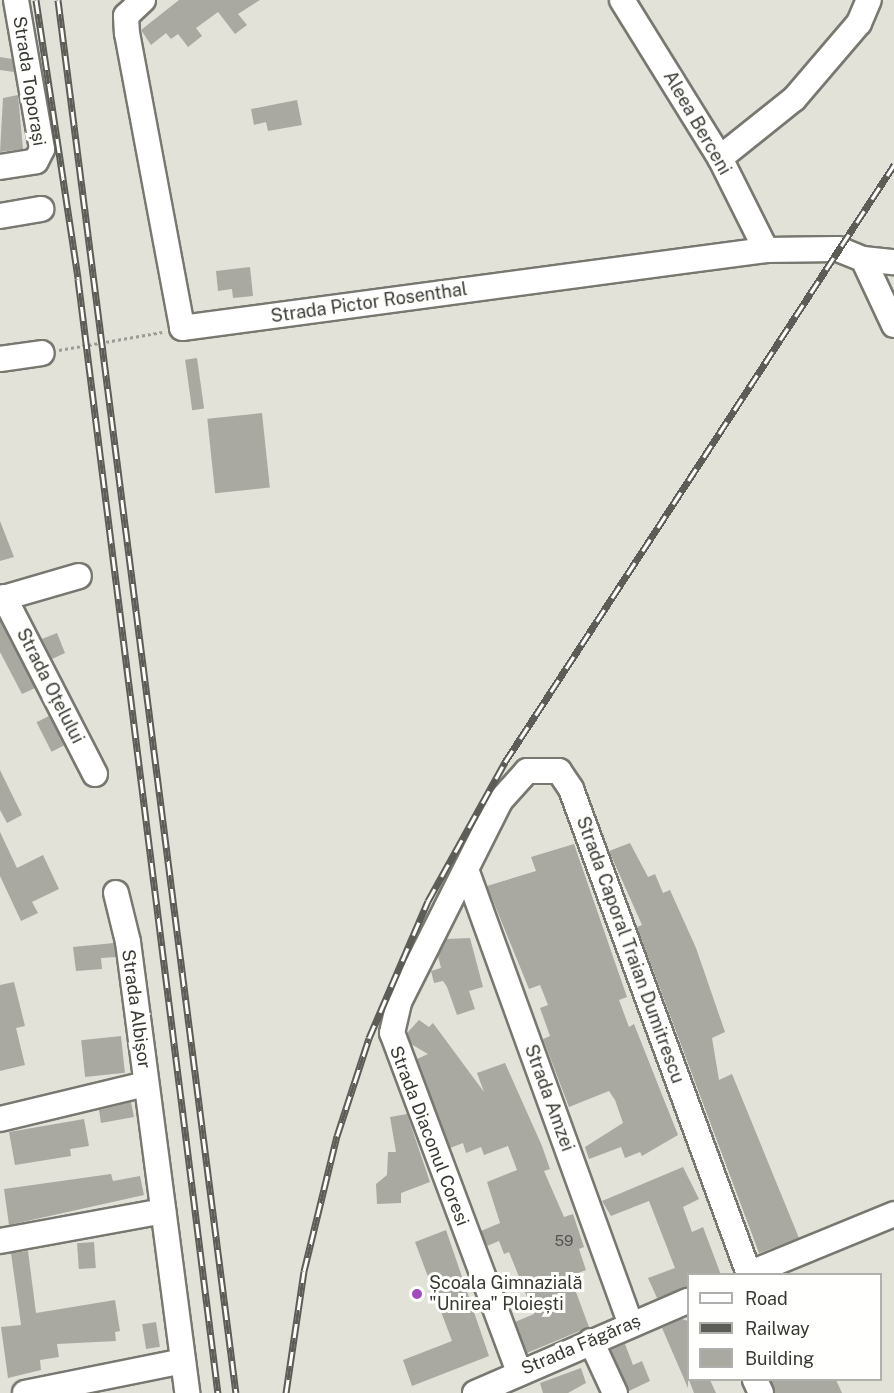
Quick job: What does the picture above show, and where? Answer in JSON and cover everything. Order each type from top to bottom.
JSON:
[{"type":"street","name":"Strada Toporași","points":[[0,167],[36,161],[42,149],[16,0]]},
{"type":"street","points":[[143,0],[123,8],[182,328]]},
{"type":"street","name":"Aleea Berceni","points":[[622,0],[720,158],[766,250]]},
{"type":"street","points":[[720,158],[794,99],[859,23],[869,0]]},
{"type":"street","points":[[0,216],[41,209]]},
{"type":"street","name":"Strada Pictor Rosenthal","points":[[182,328],[766,250],[838,249],[863,260],[894,262]]},
{"type":"street","points":[[863,260],[894,324]]},
{"type":"street","points":[[0,359],[42,353]]},
{"type":"street","points":[[2,598],[79,576]]},
{"type":"street","name":"Strada Oțelului","points":[[2,598],[95,774]]},
{"type":"street","name":"Strada Caporal Traian Dumitrescu","points":[[467,872],[510,786],[526,771],[559,771],[571,789],[748,1273]]},
{"type":"street","name":"Strada Amzei","points":[[467,872],[631,1324]]},
{"type":"street","name":"Strada Diaconul Coresi","points":[[467,872],[399,1002],[392,1033],[519,1372]]},
{"type":"street","name":"Strada Albișor","points":[[0,1119],[146,1084],[116,893]]},
{"type":"street","points":[[146,1084],[187,1393]]},
{"type":"street","points":[[0,1241],[163,1211]]},
{"type":"street","points":[[750,1273],[894,1214]]},
{"type":"street","name":"Strada Făgăraș","points":[[475,1393],[519,1372],[687,1301]]},
{"type":"street","points":[[591,1341],[615,1393]]},
{"type":"street","points":[[26,1393],[183,1361]]},
{"type":"path","points":[[42,353],[182,328]]},
{"type":"building","points":[[179,0],[260,0],[238,14],[247,25],[235,34],[218,12],[196,28],[202,36],[188,47],[178,34],[171,39],[166,33],[151,45],[141,30]]},
{"type":"building","points":[[0,57],[12,59],[14,72],[0,70]]},
{"type":"building","points":[[18,95],[23,149],[0,152],[3,98]]},
{"type":"building","points":[[297,100],[302,125],[268,131],[266,122],[254,125],[251,109]]},
{"type":"building","points":[[250,267],[253,296],[233,298],[232,289],[218,291],[216,271]]},
{"type":"building","points":[[197,358],[204,409],[192,410],[185,360]]},
{"type":"building","points":[[262,413],[270,488],[215,493],[207,419]]},
{"type":"building","points":[[0,521],[14,557],[0,561]]},
{"type":"building","points":[[0,620],[35,688],[22,694],[0,652]]},
{"type":"building","points":[[57,633],[65,653],[52,659],[42,639]]},
{"type":"building","points":[[49,716],[64,745],[52,752],[37,722]]},
{"type":"building","points":[[0,770],[22,815],[7,823],[0,810]]},
{"type":"building","points":[[0,832],[17,868],[43,855],[59,889],[32,902],[38,913],[21,921],[0,876]]},
{"type":"building","points":[[630,843],[648,877],[655,874],[663,893],[670,890],[696,948],[725,1032],[712,1038],[719,1080],[732,1074],[799,1238],[759,1253],[637,927],[642,925],[609,851]]},
{"type":"building","points":[[574,844],[627,997],[619,1000],[629,1027],[634,1024],[678,1135],[642,1156],[640,1152],[625,1158],[621,1147],[589,1159],[585,1147],[623,1123],[615,1100],[609,1091],[569,1107],[543,1039],[550,1036],[540,1008],[548,1005],[540,985],[529,989],[487,886],[536,871],[531,857]]},
{"type":"building","points":[[470,938],[483,987],[469,991],[475,1009],[457,1015],[447,987],[443,981],[434,983],[431,971],[441,968],[438,956],[446,939]]},
{"type":"building","points":[[114,943],[116,957],[101,958],[102,969],[76,971],[73,947]]},
{"type":"building","points":[[14,982],[25,1026],[16,1028],[25,1065],[0,1071],[0,985]]},
{"type":"building","points":[[419,1020],[429,1027],[433,1023],[484,1092],[477,1073],[505,1063],[542,1146],[550,1169],[544,1171],[564,1217],[573,1214],[584,1247],[579,1249],[586,1270],[570,1276],[589,1327],[527,1353],[515,1322],[534,1314],[509,1252],[504,1254],[499,1241],[487,1246],[481,1231],[500,1223],[487,1182],[517,1170],[508,1146],[484,1155],[481,1147],[466,1153],[463,1143],[450,1148],[417,1059],[428,1054],[411,1044],[407,1033]]},
{"type":"building","points":[[121,1036],[125,1073],[85,1077],[81,1040]]},
{"type":"building","points":[[131,1102],[134,1117],[101,1123],[99,1110]]},
{"type":"building","points":[[407,1114],[430,1182],[401,1193],[401,1203],[377,1204],[376,1184],[387,1175],[388,1152],[396,1152],[390,1117]]},
{"type":"building","points":[[84,1119],[89,1146],[70,1149],[71,1156],[15,1165],[9,1132]]},
{"type":"building","points":[[683,1167],[699,1199],[683,1207],[692,1232],[703,1227],[720,1273],[687,1273],[687,1287],[657,1298],[648,1278],[675,1268],[649,1201],[611,1216],[602,1201]]},
{"type":"building","points":[[111,1174],[113,1181],[140,1176],[144,1195],[9,1225],[4,1189]]},
{"type":"building","name":"Școala Gimnazială \"Unirea\" Ploiești","points":[[446,1230],[489,1356],[412,1386],[403,1360],[452,1341],[415,1242]]},
{"type":"building","points":[[94,1242],[96,1268],[79,1269],[77,1243]]},
{"type":"building","points":[[28,1251],[36,1313],[115,1300],[120,1331],[115,1332],[116,1341],[57,1344],[59,1357],[40,1360],[41,1370],[8,1378],[1,1327],[21,1325],[11,1253]]},
{"type":"building","points":[[682,1319],[687,1321],[688,1388],[662,1328]]},
{"type":"building","points":[[156,1322],[160,1347],[146,1349],[142,1324]]},
{"type":"building","points":[[625,1344],[633,1365],[642,1361],[650,1381],[629,1391],[611,1350]]},
{"type":"building","points":[[581,1368],[586,1383],[568,1393],[543,1393],[540,1383]]},
{"type":"building","points":[[689,1381],[710,1381],[716,1393],[694,1393]]},
{"type":"building","points":[[770,1381],[836,1381],[842,1393],[775,1393]]},
{"type":"railway","points":[[36,0],[78,279],[218,1393]]},
{"type":"railway","points":[[58,0],[236,1393]]},
{"type":"railway","points":[[286,1393],[304,1271],[337,1136],[369,1038],[428,901],[505,762],[894,165]]},
{"type":"place","name":"Școala Gimnazială \"Unirea\" Ploiești","points":[[417,1294]]}]
